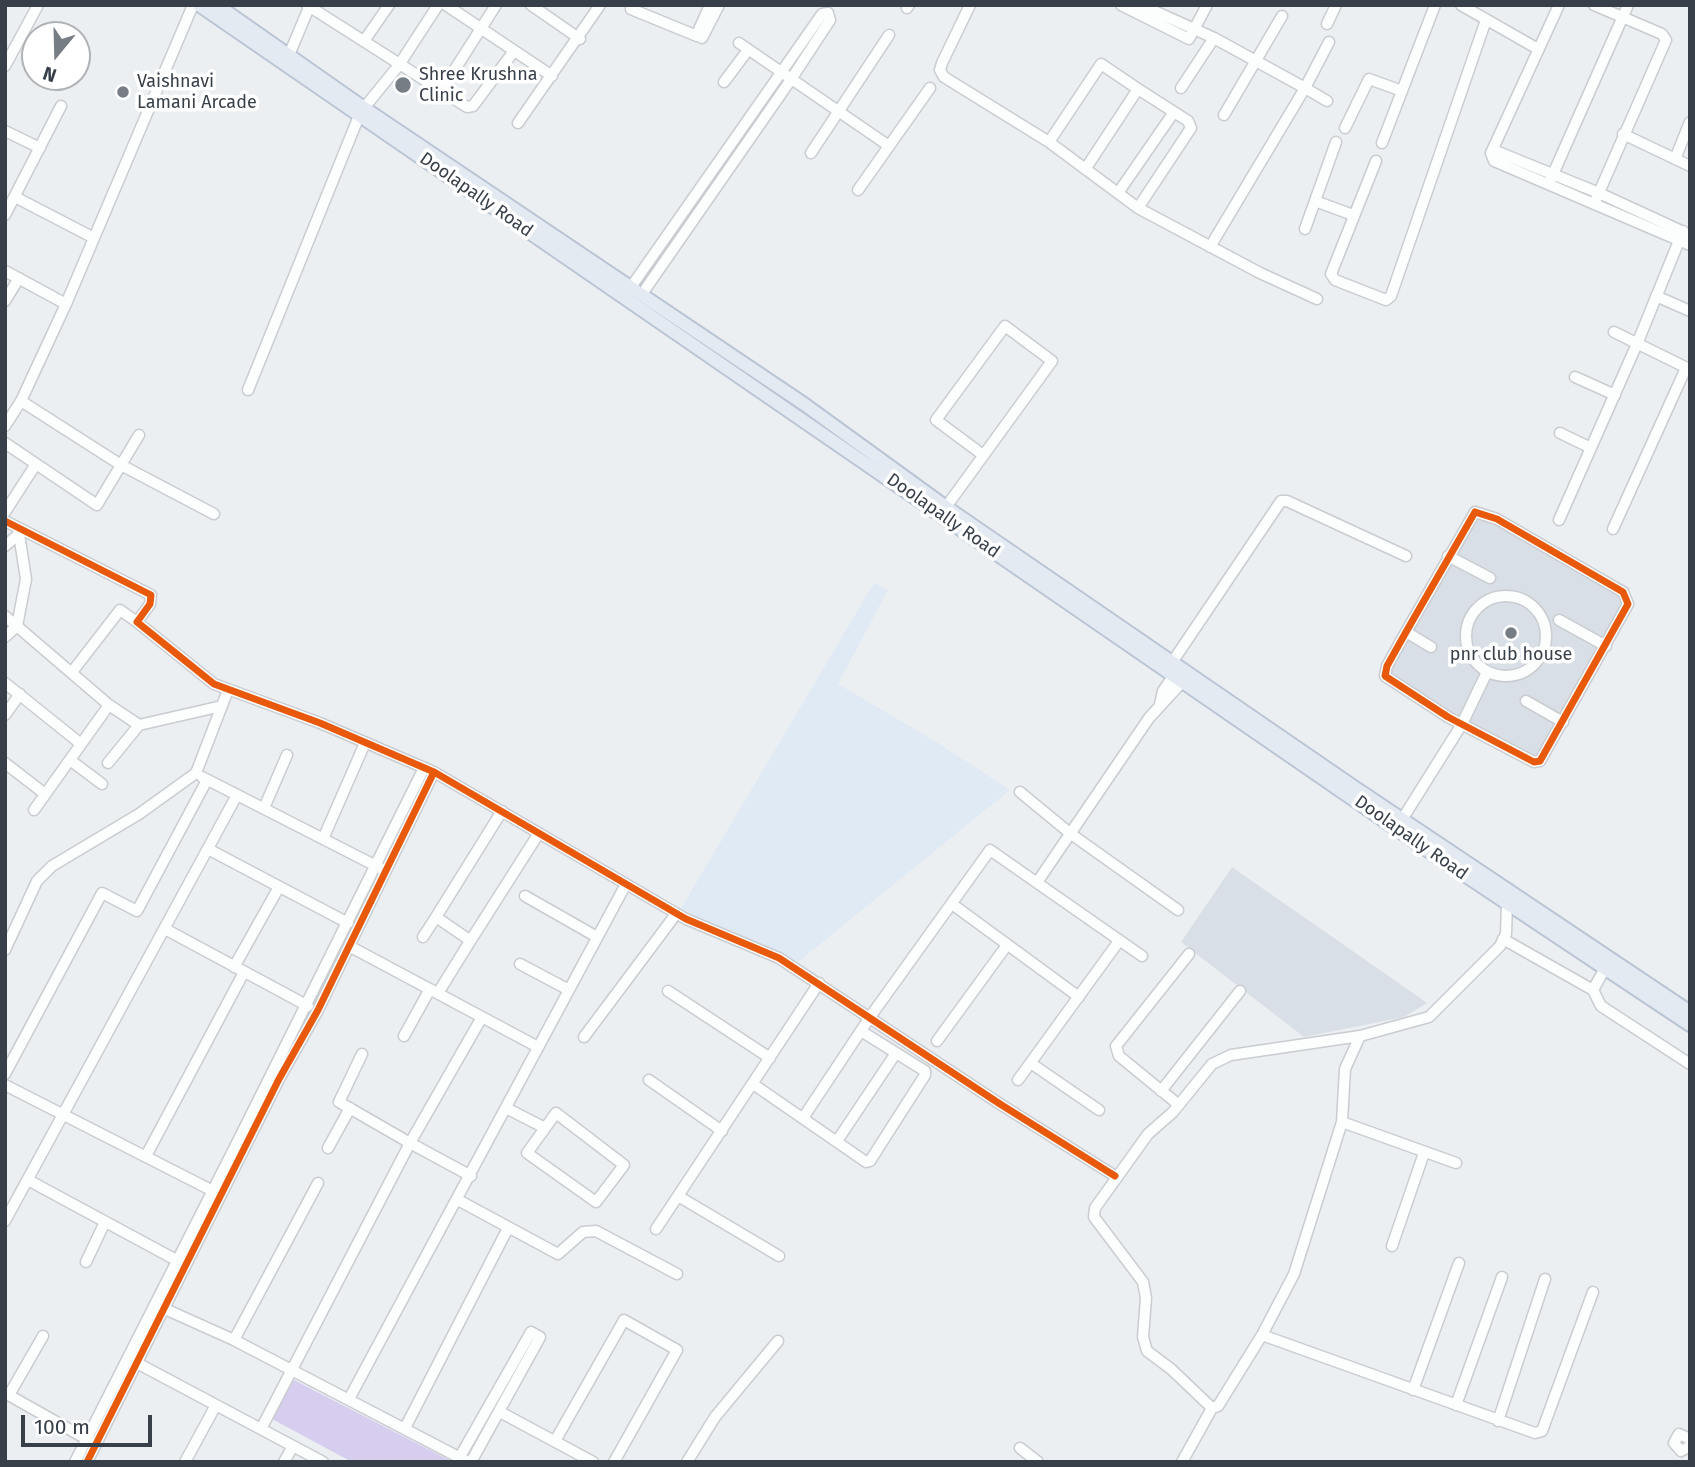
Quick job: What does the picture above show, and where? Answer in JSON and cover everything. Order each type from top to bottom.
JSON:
[{"type":"main road","name":"Doolapally Road","points":[[199,5],[637,290],[711,349],[804,404],[946,507],[1172,661],[1507,903],[1576,944],[1604,970],[1690,1025]]},
{"type":"main road","name":"Doolapally Road","points":[[217,5],[289,55],[362,112],[711,349],[1179,678],[1376,807]]},
{"type":"main road","points":[[1376,807],[1403,818],[1576,944],[1690,1012]]},
{"type":"street","points":[[5,66],[38,5]]},
{"type":"street","points":[[5,426],[21,401],[66,304],[193,5]]},
{"type":"street","points":[[248,390],[362,112],[399,65],[438,5]]},
{"type":"street","points":[[446,5],[552,76]]},
{"type":"street","points":[[441,91],[496,5]]},
{"type":"street","points":[[532,5],[580,39]]},
{"type":"street","points":[[518,123],[580,39],[600,5]]},
{"type":"street","points":[[697,36],[710,5]]},
{"type":"street","points":[[631,9],[704,37],[719,5]]},
{"type":"street","points":[[970,5],[940,73],[1049,142],[1138,208],[1210,247],[1317,299]]},
{"type":"street","points":[[1121,5],[1146,9],[1191,35],[1214,38],[1327,101]]},
{"type":"street","points":[[1191,35],[1207,5]]},
{"type":"street","points":[[1327,24],[1336,5]]},
{"type":"street","points":[[1382,143],[1435,5]]},
{"type":"street","points":[[1461,5],[1538,49]]},
{"type":"street","points":[[1559,5],[1492,157],[1597,198],[1686,238],[1656,296],[1559,520]]},
{"type":"street","points":[[1594,5],[1662,34],[1666,40],[1597,198]]},
{"type":"street","points":[[1550,180],[1628,5]]},
{"type":"street","points":[[289,55],[309,6],[399,65],[471,107],[514,51]]},
{"type":"street","points":[[364,41],[388,6]]},
{"type":"street","points":[[828,13],[830,20],[792,78],[694,219],[637,290],[682,212],[822,14],[828,13]]},
{"type":"street","points":[[1224,115],[1282,16]]},
{"type":"street","points":[[1376,161],[1331,274],[1335,280],[1386,300],[1391,296],[1486,20]]},
{"type":"street","points":[[811,153],[889,36]]},
{"type":"street","points":[[1181,88],[1214,38]]},
{"type":"street","points":[[1210,247],[1305,88],[1329,42]]},
{"type":"street","points":[[738,43],[889,146]]},
{"type":"street","points":[[724,82],[748,50]]},
{"type":"street","points":[[1049,142],[1101,64],[1188,121],[1190,132],[1138,208]]},
{"type":"street","points":[[1345,128],[1369,79],[1402,91]]},
{"type":"street","points":[[858,190],[930,88]]},
{"type":"street","points":[[1086,169],[1139,89]]},
{"type":"street","points":[[5,215],[61,106]]},
{"type":"street","points":[[1118,193],[1174,112]]},
{"type":"street","points":[[1675,159],[1690,122]]},
{"type":"street","points":[[745,123],[755,131]]},
{"type":"street","points":[[5,131],[40,148]]},
{"type":"street","points":[[1623,134],[1690,166]]},
{"type":"street","points":[[1305,229],[1336,142]]},
{"type":"street","points":[[15,197],[94,238]]},
{"type":"street","points":[[1315,201],[1353,215]]},
{"type":"street","points":[[682,212],[694,219]]},
{"type":"street","points":[[5,271],[66,304]]},
{"type":"street","points":[[5,301],[19,278]]},
{"type":"street","points":[[1656,296],[1690,311]]},
{"type":"street","points":[[946,507],[1052,361],[1005,326],[936,420],[983,456]]},
{"type":"street","points":[[1613,529],[1688,369],[1614,332]]},
{"type":"street","points":[[1575,377],[1615,395]]},
{"type":"street","points":[[21,401],[121,465],[214,513]]},
{"type":"street","points":[[1560,433],[1591,448]]},
{"type":"street","points":[[5,443],[97,505],[139,435]]},
{"type":"street","points":[[5,512],[36,464]]},
{"type":"street","points":[[1172,661],[1281,501],[1287,501],[1406,556]]},
{"type":"street","points":[[1475,512],[1497,519],[1623,592],[1628,604],[1540,761],[1534,762],[1462,724],[1386,678],[1387,666],[1448,556],[1475,512]]},
{"type":"street","points":[[5,521],[18,531],[151,595],[150,604],[137,622]]},
{"type":"street","points":[[5,546],[18,531]]},
{"type":"street","points":[[5,637],[17,626],[26,579],[18,531]]},
{"type":"street","points":[[1448,556],[1490,578]]},
{"type":"street","points":[[1503,596],[1528,603],[1544,624],[1543,651],[1536,662],[1513,675],[1487,671],[1476,664],[1465,640],[1471,615],[1490,598],[1503,596]]},
{"type":"street","points":[[72,672],[120,610],[214,684],[429,770],[676,914],[779,958],[1000,1104],[1115,1176]]},
{"type":"street","points":[[5,616],[109,705],[139,725]]},
{"type":"street","points":[[1559,620],[1606,646]]},
{"type":"street","points":[[1406,632],[1431,647]]},
{"type":"street","points":[[1403,818],[1462,724],[1487,671]]},
{"type":"street","points":[[1038,881],[1160,704],[1172,697],[1179,678]]},
{"type":"street","points":[[5,683],[81,744]]},
{"type":"street","points":[[5,950],[37,881],[52,866],[139,814],[196,773],[228,690]]},
{"type":"street","points":[[5,715],[20,694]]},
{"type":"street","points":[[1525,701],[1563,722]]},
{"type":"street","points":[[34,810],[109,705]]},
{"type":"street","points":[[108,763],[139,725],[222,706]]},
{"type":"street","points":[[323,839],[365,743]]},
{"type":"street","points":[[264,808],[286,755]]},
{"type":"street","points":[[70,760],[102,783]]},
{"type":"street","points":[[5,763],[46,794]]},
{"type":"street","points":[[275,1077],[349,946],[381,868],[429,770]]},
{"type":"street","points":[[196,773],[381,868]]},
{"type":"street","points":[[5,1074],[102,893],[137,911],[207,780]]},
{"type":"street","points":[[1020,792],[1071,834],[1178,910]]},
{"type":"street","points":[[5,1220],[65,1116],[237,795]]},
{"type":"street","points":[[423,937],[502,811]]},
{"type":"street","points":[[404,1036],[469,943],[539,832]]},
{"type":"street","points":[[208,849],[348,923]]},
{"type":"street","points":[[803,1118],[870,1017],[990,850],[1038,881],[1142,957]]},
{"type":"street","points":[[75,1462],[92,1441],[165,1309],[348,923],[381,868]]},
{"type":"street","points":[[349,1399],[626,884]]},
{"type":"street","points":[[146,1156],[279,887]]},
{"type":"street","points":[[525,896],[597,937]]},
{"type":"street","points":[[1212,1408],[1171,1369],[1147,1352],[1143,1337],[1146,1298],[1143,1282],[1094,1217],[1095,1208],[1115,1176],[1148,1134],[1179,1105],[1212,1064],[1231,1055],[1360,1035],[1429,1017],[1503,939],[1508,920],[1507,903]]},
{"type":"street","points":[[952,904],[1079,997]]},
{"type":"street","points":[[583,1037],[676,914]]},
{"type":"street","points":[[436,916],[468,939],[469,943]]},
{"type":"street","points":[[165,929],[308,1006]]},
{"type":"street","points":[[1503,939],[1593,990],[1601,1006],[1690,1064]]},
{"type":"street","points":[[1018,1080],[1119,941]]},
{"type":"street","points":[[937,1041],[1007,945]]},
{"type":"street","points":[[349,946],[538,1047]]},
{"type":"street","points":[[1179,1105],[1119,1056],[1116,1046],[1189,954]]},
{"type":"street","points":[[520,964],[569,990]]},
{"type":"street","points":[[1593,990],[1604,970]]},
{"type":"street","points":[[656,1229],[819,983]]},
{"type":"street","points":[[668,991],[770,1058]]},
{"type":"street","points":[[1161,1091],[1240,991]]},
{"type":"street","points":[[261,1429],[289,1370],[410,1143],[482,1017]]},
{"type":"street","points":[[753,1084],[870,1161],[925,1071],[861,1031]]},
{"type":"street","points":[[1182,1462],[1212,1408],[1218,1406],[1262,1335],[1294,1273],[1342,1122],[1345,1069],[1360,1035]]},
{"type":"street","points":[[837,1141],[896,1053]]},
{"type":"street","points":[[362,1054],[340,1102],[471,1176]]},
{"type":"street","points":[[1032,1064],[1098,1110]]},
{"type":"street","points":[[649,1080],[722,1131]]},
{"type":"street","points":[[5,1085],[213,1191]]},
{"type":"street","points":[[328,1147],[350,1108]]},
{"type":"street","points":[[506,1108],[545,1128]]},
{"type":"street","points":[[556,1113],[624,1165],[596,1202],[527,1153],[545,1128],[556,1113]]},
{"type":"street","points":[[1342,1122],[1456,1163]]},
{"type":"street","points":[[87,1462],[92,1441],[178,1261],[213,1191],[246,1137]]},
{"type":"street","points":[[1392,1246],[1424,1153]]},
{"type":"street","points":[[28,1180],[178,1261]]},
{"type":"street","points":[[234,1340],[318,1183]]},
{"type":"street","points":[[678,1196],[779,1256]]},
{"type":"street","points":[[458,1200],[558,1254],[583,1233],[596,1231],[677,1274]]},
{"type":"street","points":[[86,1262],[105,1222]]},
{"type":"street","points":[[405,1428],[508,1228]]},
{"type":"street","points":[[1413,1390],[1459,1263]]},
{"type":"street","points":[[1455,1405],[1502,1276]]},
{"type":"street","points":[[1498,1421],[1545,1279]]},
{"type":"street","points":[[1262,1335],[1535,1433],[1542,1431],[1593,1292]]},
{"type":"street","points":[[165,1309],[234,1340],[464,1461]]},
{"type":"street","points":[[555,1441],[624,1320],[677,1350],[614,1462]]},
{"type":"street","points":[[531,1332],[540,1337],[500,1412],[464,1461],[531,1332]]},
{"type":"street","points":[[43,1336],[7,1394],[92,1441]]},
{"type":"street","points":[[687,1462],[715,1417],[778,1340]]},
{"type":"street","points":[[137,1363],[323,1462]]},
{"type":"street","points":[[185,1462],[216,1405]]},
{"type":"street","points":[[500,1412],[593,1462]]},
{"type":"street","points":[[285,1462],[293,1446]]},
{"type":"street","points":[[1020,1448],[1038,1462]]},
{"type":"shaded area","points":[[1476,505],[1630,588],[1534,767],[1382,679]]},
{"type":"shaded area","points":[[874,583],[888,590],[838,684],[938,743],[1010,790],[798,962],[680,910]]},
{"type":"shaded area","points":[[1232,867],[1427,1003],[1404,1017],[1304,1037],[1181,942]]},
{"type":"shaded area","points":[[292,1379],[451,1461],[352,1462],[272,1419]]},
{"type":"cycle path","points":[[1475,512],[1497,519],[1623,592],[1628,604],[1540,761],[1534,762],[1448,717],[1385,676],[1387,666],[1475,512]]},
{"type":"cycle path","points":[[5,521],[151,595],[150,604],[137,622],[214,684],[320,723],[434,772],[686,919],[779,958],[1000,1104],[1115,1176]]},
{"type":"cycle path","points":[[87,1462],[279,1079],[318,1010],[434,772]]},
{"type":"place","name":"Shree Krushna Clinic","points":[[403,85]]},
{"type":"place","name":"Vaishnavi Lamani Arcade","points":[[123,92]]},
{"type":"place","name":"pnr club house","points":[[1511,633]]}]
